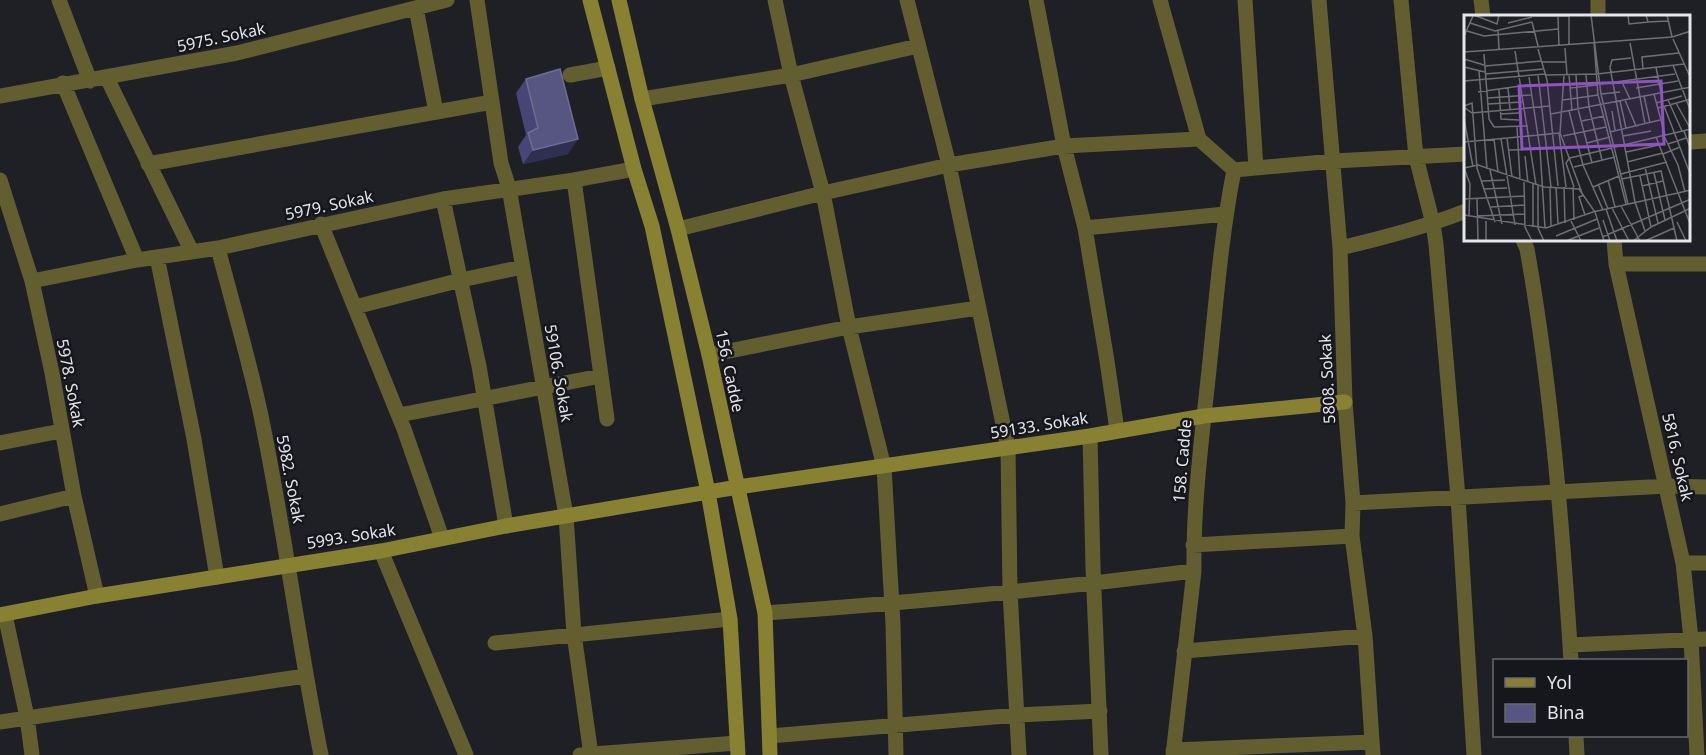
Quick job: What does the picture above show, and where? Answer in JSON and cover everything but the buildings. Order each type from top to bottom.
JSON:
[{"type":"street","points":[[59,0],[90,81]]},
{"type":"street","name":"5975. Sokak","points":[[0,96],[237,53],[447,0]]},
{"type":"street","name":"59106. Sokak","points":[[477,0],[501,163],[509,188],[566,516],[574,634],[587,754]]},
{"type":"street","points":[[587,754],[738,749],[730,619],[708,492],[652,226],[634,169],[590,0]]},
{"type":"street","name":"156. Cadde","points":[[619,0],[642,99],[678,229],[709,355],[765,613],[770,755]]},
{"type":"street","points":[[775,0],[791,75],[823,193],[849,327],[884,468],[893,624],[897,755]]},
{"type":"street","points":[[907,0],[949,165],[1008,448],[1010,591],[1020,755]]},
{"type":"street","points":[[1036,0],[1064,146],[1085,228],[1117,430]]},
{"type":"street","points":[[1160,0],[1199,139],[1234,170],[1334,161],[1464,154]]},
{"type":"street","points":[[1245,0],[1256,168]]},
{"type":"street","name":"5808. Sokak","points":[[1319,0],[1340,248],[1345,402],[1353,503],[1352,536],[1365,636],[1372,749]]},
{"type":"street","points":[[1401,0],[1416,157],[1433,224],[1458,497],[1474,755]]},
{"type":"street","points":[[1481,0],[1483,15]]},
{"type":"street","points":[[416,8],[436,112]]},
{"type":"street","points":[[642,99],[791,75],[918,46]]},
{"type":"street","points":[[570,75],[608,68]]},
{"type":"street","points":[[107,78],[192,252]]},
{"type":"street","points":[[63,83],[137,260]]},
{"type":"street","points":[[148,164],[492,102]]},
{"type":"street","points":[[678,229],[949,165],[1064,146],[1199,139]]},
{"type":"street","points":[[1691,142],[1706,141]]},
{"type":"street","name":"5979. Sokak","points":[[32,281],[137,260],[218,248],[443,199],[634,169]]},
{"type":"street","name":"158. Cadde","points":[[1173,752],[1194,571],[1193,545],[1204,416],[1225,214],[1234,170]]},
{"type":"street","name":"5978. Sokak","points":[[0,180],[32,281],[52,373],[74,496],[97,596]]},
{"type":"street","points":[[574,180],[607,419]]},
{"type":"street","points":[[443,199],[485,399],[506,526]]},
{"type":"street","points":[[1340,248],[1433,224],[1464,212]]},
{"type":"street","points":[[1085,228],[1225,214]]},
{"type":"street","points":[[321,224],[399,416],[442,538]]},
{"type":"street","points":[[1524,242],[1540,320],[1570,653],[1699,639]]},
{"type":"street","name":"5816. Sokak","points":[[1614,242],[1616,264],[1667,486],[1699,639],[1697,755]]},
{"type":"street","name":"5982. Sokak","points":[[218,248],[260,410],[289,564],[305,676],[321,755]]},
{"type":"street","points":[[157,257],[194,440],[217,577]]},
{"type":"street","points":[[1616,264],[1706,264]]},
{"type":"street","points":[[355,307],[522,267]]},
{"type":"street","points":[[709,355],[849,327],[978,308]]},
{"type":"street","points":[[399,416],[601,376]]},
{"type":"street","name":"59133. Sokak","points":[[708,492],[884,468],[1204,416],[1345,402]]},
{"type":"street","points":[[0,443],[61,431]]},
{"type":"street","points":[[1090,436],[1101,755]]},
{"type":"street","points":[[1353,503],[1667,486],[1706,487]]},
{"type":"street","name":"5993. Sokak","points":[[3,615],[97,596],[381,551],[506,526],[708,492]]},
{"type":"street","points":[[0,514],[74,496]]},
{"type":"street","points":[[1193,545],[1352,536]]},
{"type":"street","points":[[381,551],[466,755]]},
{"type":"street","points":[[1683,563],[1706,562]]},
{"type":"street","points":[[765,613],[891,604],[1094,584],[1194,571]]},
{"type":"street","points":[[3,615],[27,717],[32,755]]},
{"type":"street","points":[[495,643],[730,619]]},
{"type":"street","points":[[1184,651],[1365,636]]},
{"type":"street","points":[[0,722],[305,676]]},
{"type":"street","points":[[770,736],[1018,715],[1100,711]]},
{"type":"street","points":[[1576,737],[1577,755]]},
{"type":"street","points":[[1173,752],[1372,749]]}]
